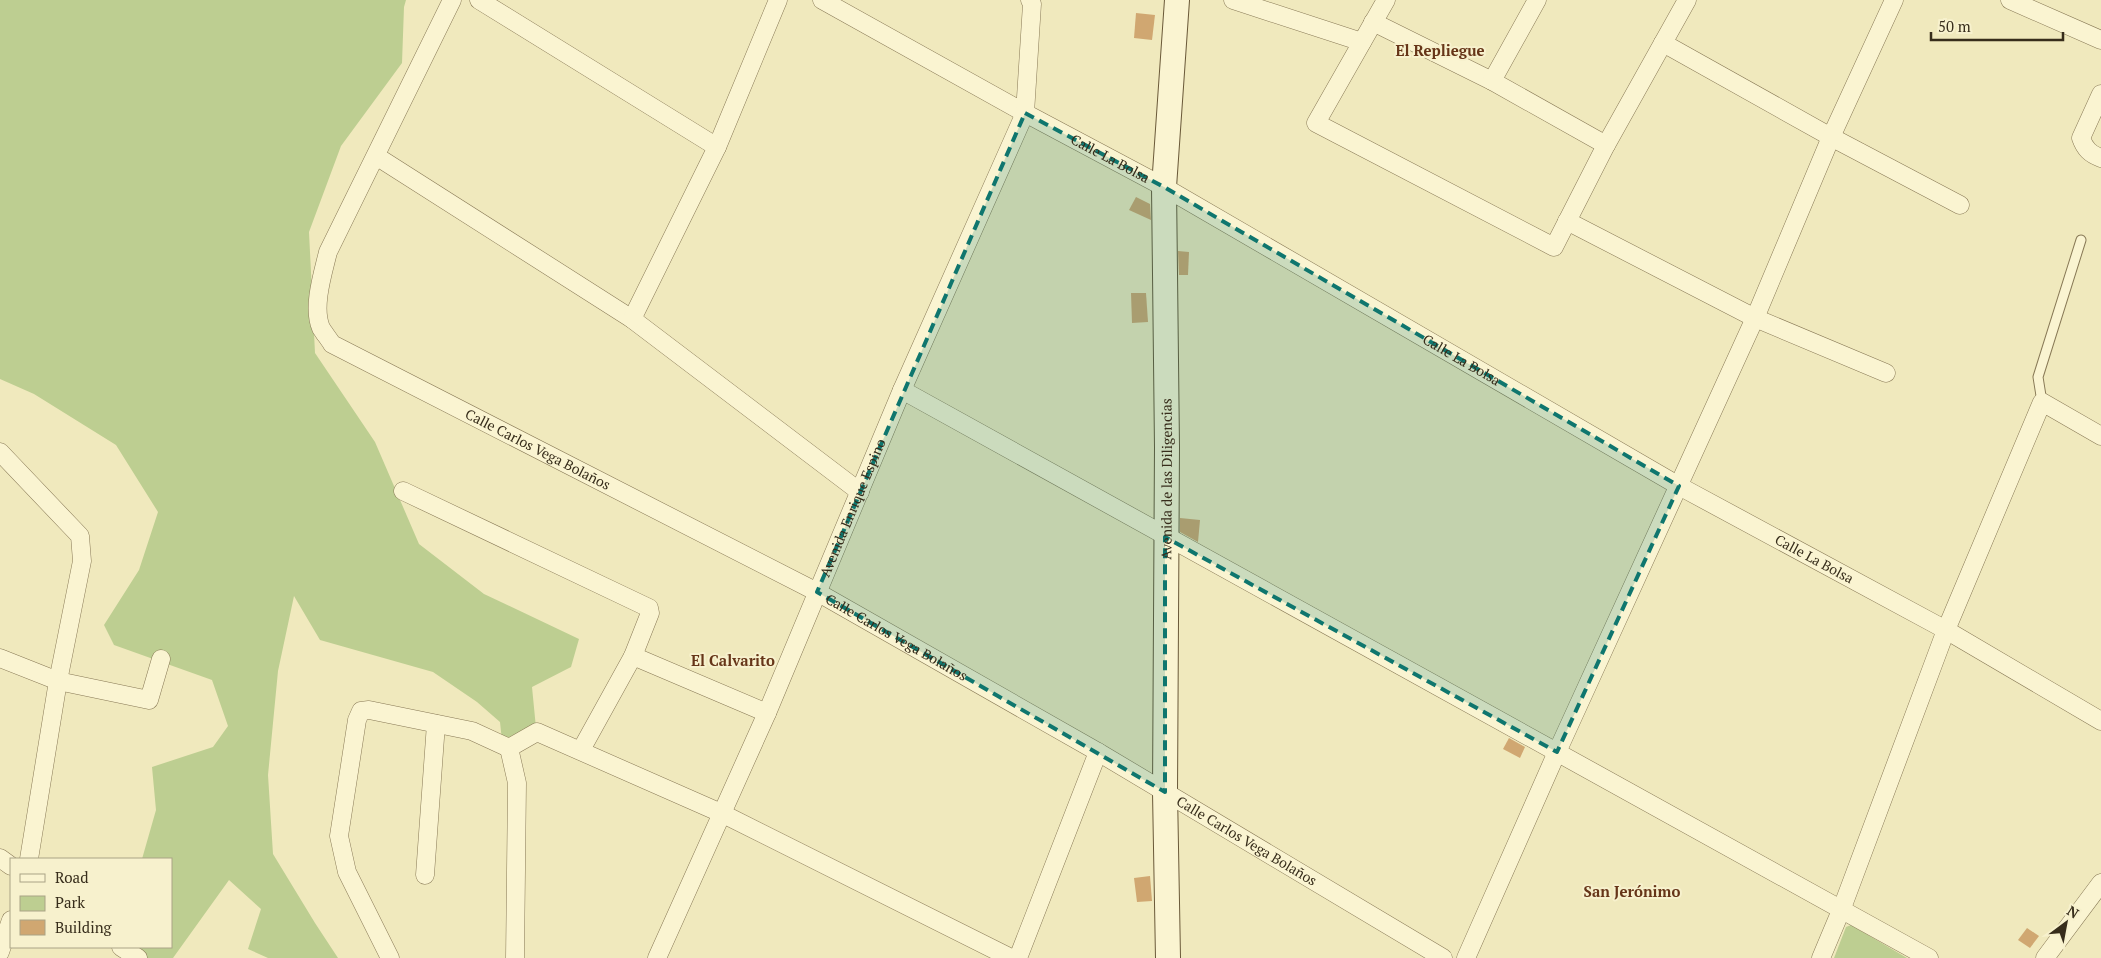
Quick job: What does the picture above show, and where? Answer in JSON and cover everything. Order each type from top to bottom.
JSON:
[{"type":"street","points":[[452,0],[376,156],[632,319],[860,492]]},
{"type":"street","points":[[479,0],[717,147]]},
{"type":"street","points":[[632,319],[717,147],[778,0]]},
{"type":"street","name":"Calle La Bolsa","points":[[822,0],[1025,113],[1164,187],[1679,486],[1946,630],[2101,721]]},
{"type":"street","points":[[1025,113],[1032,4],[1030,0]]},
{"type":"street","name":"Avenida de las Diligencias","points":[[1168,958],[1165,792],[1167,447],[1164,187],[1177,0]]},
{"type":"street","points":[[1233,0],[1362,42]]},
{"type":"street","points":[[1386,0],[1316,123],[1554,247],[1606,145],[1687,0]]},
{"type":"street","points":[[1492,81],[1537,0]]},
{"type":"street","points":[[1466,958],[1557,752],[1755,318],[1831,137],[1894,0]]},
{"type":"street","points":[[2010,0],[2101,40]]},
{"type":"street","points":[[1374,22],[1492,81],[1606,145]]},
{"type":"street","points":[[1663,43],[1831,137],[1960,205]]},
{"type":"street","points":[[2101,94],[2081,138],[2084,148],[2101,158]]},
{"type":"street","name":"Avenida Enrique Espino","points":[[657,958],[767,713],[902,390],[1025,113]]},
{"type":"street","name":"Calle Carlos Vega Bolaños","points":[[376,156],[328,252],[321,281],[318,305],[320,327],[332,344],[817,592],[1098,752],[1443,958]]},
{"type":"street","points":[[1567,221],[1755,318],[1886,373]]},
{"type":"street","points":[[902,390],[1165,537],[1842,908],[1929,958]]},
{"type":"street","points":[[1821,958],[1842,908],[1946,630],[2042,402],[2101,436]]},
{"type":"street","points":[[0,452],[80,536],[82,561],[58,682],[29,858]]},
{"type":"street","points":[[402,491],[649,608],[650,613],[633,656],[581,750]]},
{"type":"street","points":[[633,656],[767,713]]},
{"type":"street","points":[[0,658],[58,682],[149,700],[162,659]]},
{"type":"street","points":[[390,958],[346,872],[339,836],[357,720],[361,711],[368,710],[472,731],[509,748]]},
{"type":"street","points":[[425,875],[436,724]]},
{"type":"street","points":[[509,748],[537,732],[581,750],[721,813],[1011,958]]},
{"type":"street","points":[[509,748],[517,782],[515,958]]},
{"type":"street","points":[[1018,958],[1098,752]]},
{"type":"street","points":[[2045,958],[2101,883]]},
{"type":"street","points":[[0,952],[10,923]]},
{"type":"street","points":[[123,948],[138,958]]},
{"type":"lane","points":[[2042,402],[2038,377],[2081,240]]},
{"type":"highlighted area","points":[[1025,113],[1164,187],[1679,486],[1557,752],[1165,537],[1165,792],[817,592]]},
{"type":"green space","points":[[0,0],[406,0],[404,7],[402,63],[341,146],[309,232],[315,353],[375,442],[419,544],[484,594],[579,639],[571,667],[532,687],[536,728],[502,741],[500,722],[477,702],[433,672],[320,640],[294,596],[278,671],[268,775],[273,854],[338,958],[268,958],[248,949],[261,909],[229,880],[173,958],[138,958],[123,948],[172,948],[172,858],[142,858],[156,810],[152,767],[213,747],[228,726],[212,680],[114,645],[104,625],[139,570],[158,512],[116,445],[34,394],[0,379]]},
{"type":"green space","points":[[1851,925],[1907,958],[1834,958],[1846,927]]},
{"type":"building","points":[[1136,13],[1155,15],[1152,40],[1134,38]]},
{"type":"building","points":[[1136,197],[1150,204],[1151,220],[1129,210]]},
{"type":"building","points":[[1178,251],[1189,252],[1188,275],[1179,275]]},
{"type":"building","points":[[1131,293],[1146,293],[1148,322],[1132,323]]},
{"type":"building","points":[[1180,518],[1200,520],[1198,542],[1180,532]]},
{"type":"building","points":[[1509,738],[1525,747],[1520,758],[1503,749]]},
{"type":"building","points":[[1150,876],[1152,901],[1137,902],[1134,878]]},
{"type":"building","points":[[2027,928],[2039,936],[2030,948],[2018,940]]},
{"type":"district","name":"El Repliegue","points":[[1440,51]]},
{"type":"district","name":"El Calvarito","points":[[733,661]]},
{"type":"district","name":"San Jerónimo","points":[[1632,892]]}]
